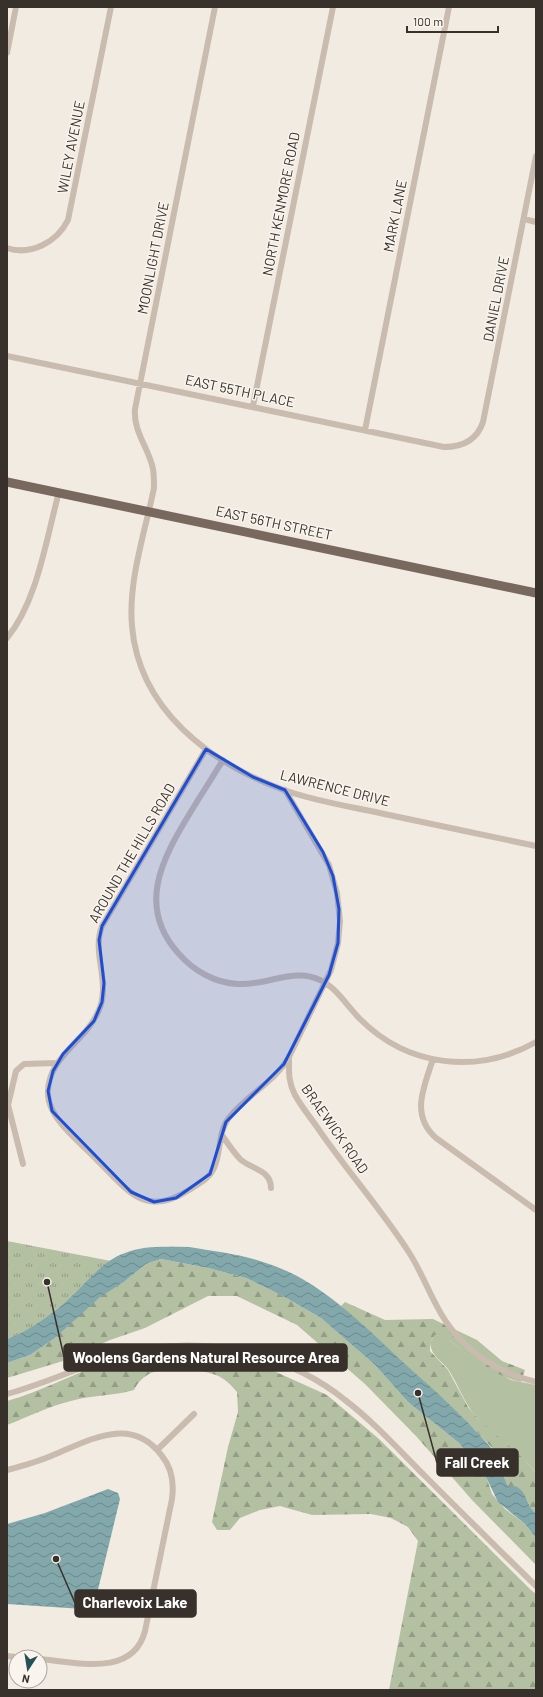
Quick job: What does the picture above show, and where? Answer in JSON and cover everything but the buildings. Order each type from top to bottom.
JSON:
[{"type":"main road","name":"EAST 56TH STREET","points":[[7,482],[536,593]]},
{"type":"street","points":[[7,53],[16,7]]},
{"type":"street","name":"WILEY AVENUE","points":[[7,248],[27,250],[44,245],[58,235],[68,220],[111,7]]},
{"type":"street","name":"MOONLIGHT DRIVE","points":[[149,512],[154,488],[154,470],[135,421],[135,409],[215,7]]},
{"type":"street","name":"NORTH KENMORE ROAD","points":[[253,406],[332,7]]},
{"type":"street","name":"MARK LANE","points":[[365,430],[449,7]]},
{"type":"street","name":"DANIEL DRIVE","points":[[468,442],[478,433],[484,419],[536,156]]},
{"type":"street","points":[[524,219],[536,222]]},
{"type":"street","name":"EAST 55TH PLACE","points":[[7,356],[253,406],[444,447],[454,447],[468,442]]},
{"type":"street","points":[[7,638],[22,616],[32,593],[58,492]]},
{"type":"street","name":"LAWRENCE DRIVE","points":[[149,512],[132,596],[132,622],[136,650],[146,679],[161,706],[180,727],[206,749],[223,760],[253,777],[284,790],[536,846]]},
{"type":"street","name":"AROUND THE HILLS ROAD","points":[[206,749],[102,926],[99,940],[104,986],[100,1008],[90,1025],[58,1063],[50,1077],[48,1091],[50,1105],[55,1116],[124,1186],[140,1198],[154,1202],[171,1200],[208,1177],[215,1166],[222,1135],[228,1118],[247,1100],[270,1082],[289,1057]]},
{"type":"street","points":[[223,760],[171,845],[162,865],[157,885],[157,902],[160,921],[166,937],[177,953],[191,966],[208,976],[224,982],[253,984],[299,975],[315,977],[326,983],[359,1018],[379,1035],[406,1050],[433,1059],[463,1063],[486,1061],[511,1054],[536,1042]]},
{"type":"street","name":"BRAEWICK ROAD","points":[[284,790],[323,852],[331,871],[337,892],[339,909],[339,937],[333,965],[326,983],[299,1033],[289,1057],[290,1081],[296,1096],[326,1141],[411,1256],[436,1307],[446,1322],[466,1346],[486,1361],[511,1374],[536,1382]]},
{"type":"street","points":[[433,1059],[420,1101],[421,1115],[427,1128],[436,1138],[536,1210]]},
{"type":"street","points":[[23,1164],[8,1107],[16,1071],[24,1064],[58,1063]]},
{"type":"street","points":[[222,1135],[241,1160],[264,1172],[268,1176],[271,1182],[271,1188]]},
{"type":"street","points":[[7,1394],[32,1387],[106,1358],[155,1348],[186,1346],[227,1349],[275,1361],[323,1384],[358,1410],[536,1586]]},
{"type":"street","points":[[157,1450],[194,1414]]},
{"type":"street","points":[[7,1470],[44,1459],[98,1436],[111,1433],[134,1435],[145,1440],[157,1450],[170,1469],[173,1492],[146,1626],[142,1639],[137,1648],[127,1658],[113,1663],[102,1664],[48,1660]]},
{"type":"highlighted area","points":[[206,749],[253,777],[285,790],[323,852],[333,876],[339,909],[338,943],[329,975],[284,1064],[226,1122],[210,1174],[176,1198],[154,1202],[131,1192],[52,1111],[48,1091],[53,1071],[63,1054],[94,1021],[102,1002],[104,983],[99,940],[102,926]]},
{"type":"green space","points":[[7,1241],[111,1261],[100,1269],[72,1297],[50,1315],[33,1327],[7,1339]]},
{"type":"green space","points":[[161,1259],[208,1268],[246,1278],[281,1295],[321,1318],[375,1365],[408,1402],[459,1443],[487,1479],[492,1494],[505,1509],[525,1524],[536,1538],[536,1565],[472,1500],[416,1436],[365,1384],[297,1325],[237,1296],[208,1296],[145,1328],[110,1340],[63,1361],[7,1378],[7,1363],[30,1355],[55,1338],[100,1296],[124,1282],[146,1264]]},
{"type":"green space","points":[[345,1302],[385,1320],[433,1319],[477,1340],[502,1361],[525,1370],[521,1382],[501,1375],[482,1365],[445,1338],[435,1335],[430,1342],[430,1351],[448,1370],[468,1407],[478,1419],[523,1458],[536,1473],[536,1513],[532,1510],[527,1500],[508,1486],[502,1473],[509,1470],[495,1451],[472,1427],[341,1306]]},
{"type":"green space","points":[[435,1335],[444,1336],[472,1358],[511,1380],[536,1385],[536,1473],[522,1458],[485,1426],[473,1413],[448,1369],[432,1351],[430,1342]]},
{"type":"green space","points":[[196,1352],[232,1356],[276,1372],[327,1395],[379,1439],[536,1594],[536,1690],[389,1690],[418,1541],[408,1527],[391,1518],[371,1514],[312,1515],[280,1506],[260,1510],[240,1518],[230,1530],[217,1530],[212,1522],[228,1447],[238,1412],[237,1392],[219,1376],[193,1370],[174,1369],[157,1371],[143,1378],[134,1390],[63,1403],[7,1425],[7,1401],[113,1362],[149,1356]]},
{"type":"water","points":[[156,1247],[189,1247],[245,1257],[284,1270],[322,1291],[357,1319],[446,1401],[497,1455],[509,1470],[502,1473],[508,1486],[514,1486],[521,1490],[530,1507],[536,1513],[536,1538],[525,1524],[498,1502],[487,1479],[459,1443],[408,1402],[375,1365],[321,1318],[281,1295],[246,1278],[208,1268],[161,1259],[146,1264],[124,1282],[100,1297],[55,1338],[30,1355],[7,1363],[7,1339],[33,1326],[51,1314],[110,1260],[132,1250]]},
{"type":"water","points":[[108,1489],[118,1493],[120,1499],[93,1606],[83,1609],[7,1604],[7,1524],[45,1513]]},
{"type":"place","name":"Woolens Gardens Natural Resource Area","points":[[47,1282]]},
{"type":"place","name":"Fall Creek","points":[[418,1393]]},
{"type":"place","name":"Charlevoix Lake","points":[[56,1559]]}]
